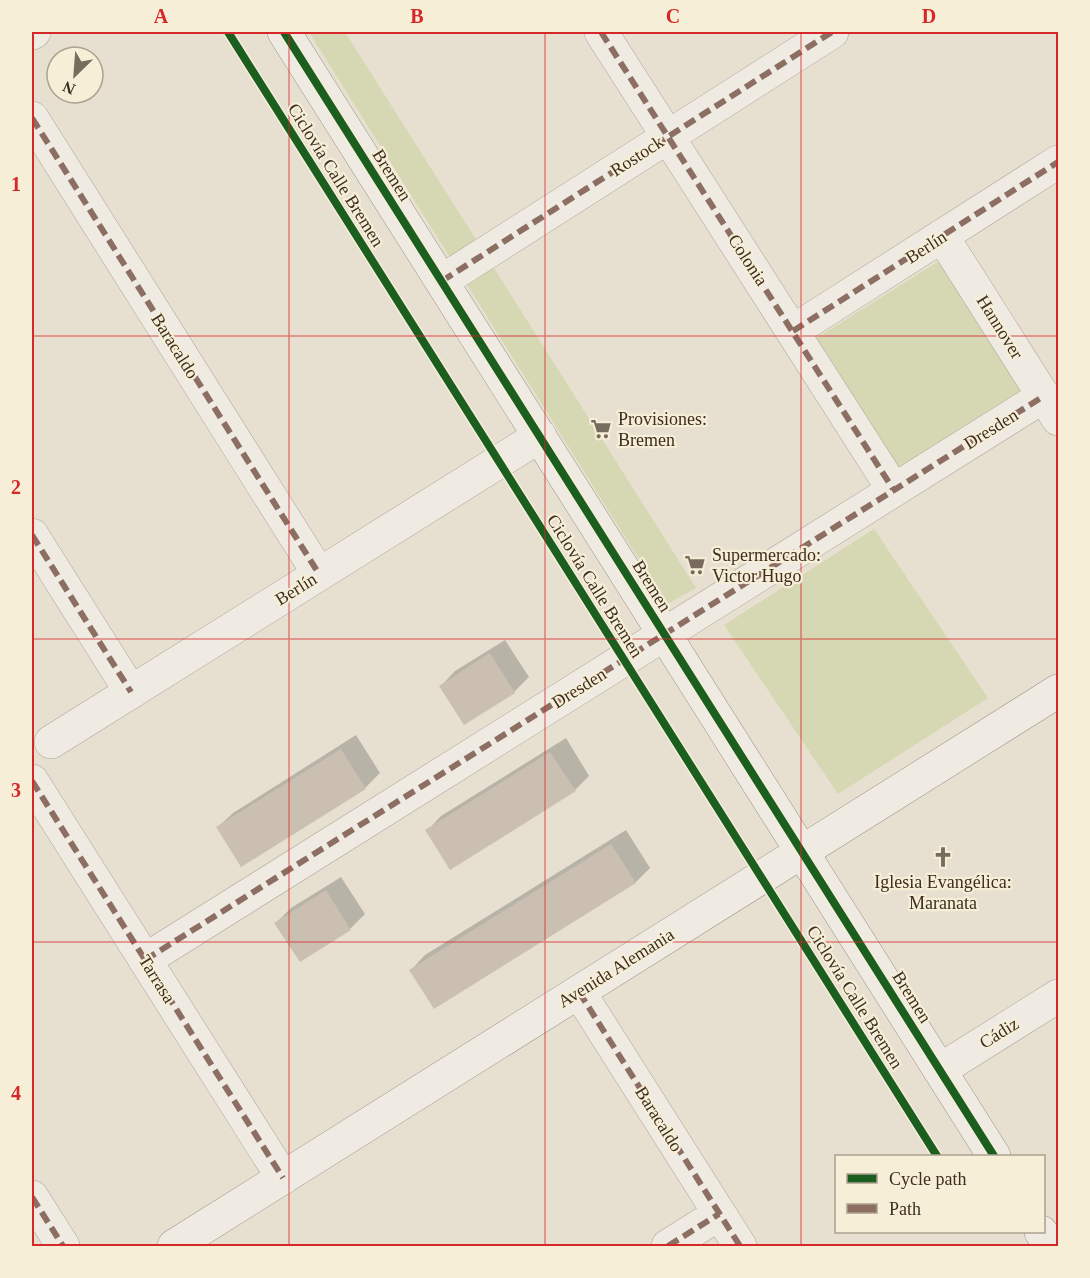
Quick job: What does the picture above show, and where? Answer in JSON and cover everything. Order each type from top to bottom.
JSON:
[{"type":"street","name":"Bremen","points":[[284,32],[993,1155]]},
{"type":"street","name":"Colonia","points":[[601,32],[893,489]]},
{"type":"street","name":"Rostock","points":[[442,281],[832,32]]},
{"type":"street","name":"Baracaldo","points":[[32,118],[319,574]]},
{"type":"street","name":"Berlín","points":[[793,331],[1059,162]]},
{"type":"street","name":"Hannover","points":[[942,236],[1051,407]]},
{"type":"street","name":"Dresden","points":[[145,960],[893,489],[1051,407]]},
{"type":"street","name":"Berlín","points":[[51,742],[540,436]]},
{"type":"street","points":[[32,535],[131,692]]},
{"type":"street","name":"Avenida Alemania","points":[[174,1246],[1059,691]]},
{"type":"street","name":"Tarrasa","points":[[32,781],[283,1178]]},
{"type":"street","name":"Baracaldo","points":[[579,992],[740,1246]]},
{"type":"street","name":"Cádiz","points":[[940,1070],[1059,996]]},
{"type":"street","points":[[32,1197],[63,1246]]},
{"type":"street","points":[[668,1246],[719,1214]]},
{"type":"street","points":[[1042,1233],[1051,1246]]},
{"type":"green space","points":[[309,32],[345,32],[696,588],[667,604]]},
{"type":"green space","points":[[942,259],[1026,391],[896,473],[812,341]]},
{"type":"green space","points":[[874,529],[988,698],[838,794],[724,625]]},
{"type":"building","points":[[490,653],[515,693],[464,725],[439,686]]},
{"type":"building","points":[[341,749],[366,789],[241,867],[216,827]]},
{"type":"building","points":[[550,752],[576,791],[450,870],[425,830]]},
{"type":"building","points":[[611,844],[636,883],[434,1009],[409,970]]},
{"type":"building","points":[[326,890],[351,930],[300,962],[274,923]]},
{"type":"marked path","points":[[601,32],[893,489]]},
{"type":"marked path","points":[[442,281],[832,32]]},
{"type":"marked path","points":[[32,118],[319,574]]},
{"type":"marked path","points":[[793,331],[1058,162]]},
{"type":"marked path","points":[[145,960],[1044,396]]},
{"type":"marked path","points":[[32,535],[131,692]]},
{"type":"marked path","points":[[32,781],[283,1178]]},
{"type":"marked path","points":[[579,992],[740,1246]]},
{"type":"marked path","points":[[32,1197],[63,1246]]},
{"type":"marked path","points":[[668,1246],[719,1214]]},
{"type":"cycle path","name":"Ciclovía Calle Bremen","points":[[228,32],[936,1155]]},
{"type":"cycle path","points":[[284,32],[993,1155]]},
{"type":"place","name":"Provisiones: Bremen","points":[[601,429]]},
{"type":"place","name":"Supermercado: Victor Hugo","points":[[695,565]]},
{"type":"place","name":"Iglesia Evangélica: Maranata","points":[[943,857]]}]
